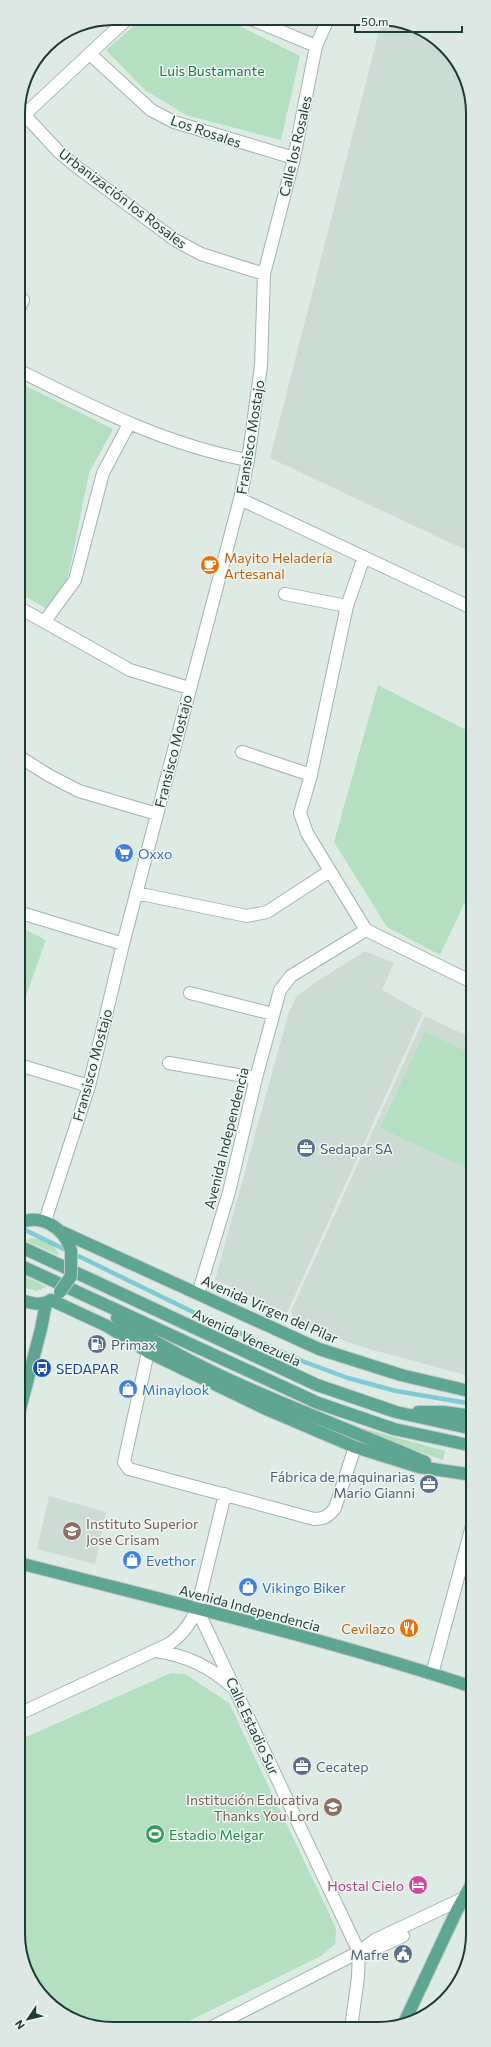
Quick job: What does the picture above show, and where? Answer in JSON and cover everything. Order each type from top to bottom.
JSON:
[{"type":"main road","points":[[25,1216],[40,1220]]},
{"type":"main road","name":"Avenida Virgen del Pilar","points":[[40,1220],[62,1232],[296,1340],[339,1357],[408,1377],[466,1390]]},
{"type":"main road","points":[[25,1222],[40,1220]]},
{"type":"main road","points":[[25,1390],[41,1329],[52,1298],[71,1276],[71,1251],[69,1243],[62,1232]]},
{"type":"main road","name":"Avenida Venezuela","points":[[25,1249],[317,1385],[396,1412],[466,1427]]},
{"type":"main road","points":[[25,1268],[318,1404],[394,1429],[466,1444]]},
{"type":"main road","points":[[83,1295],[166,1348],[300,1411],[441,1469]]},
{"type":"main road","points":[[25,1301],[28,1302],[52,1298],[107,1326],[148,1352],[266,1409],[355,1447],[418,1467],[466,1474]]},
{"type":"main road","points":[[396,1412],[443,1412],[466,1415]]},
{"type":"main road","name":"Avenida Independencia","points":[[25,1565],[197,1609],[466,1685]]},
{"type":"main road","points":[[407,2017],[466,1894]]},
{"type":"street","points":[[25,108],[90,54],[121,25]]},
{"type":"street","points":[[265,25],[316,46]]},
{"type":"street","name":"Calle los Rosales","points":[[264,274],[294,158],[316,46],[325,25]]},
{"type":"street","name":"Los Rosales","points":[[90,54],[151,110],[174,122],[221,138],[294,158]]},
{"type":"street","name":"Urbanización los Rosales","points":[[25,115],[73,164],[175,240],[201,254],[264,274]]},
{"type":"street","name":"Fransisco Mostajo","points":[[40,1220],[90,1086],[123,944],[189,688],[240,499],[248,460],[261,366],[264,274]]},
{"type":"street","points":[[25,373],[129,424],[161,436],[248,460]]},
{"type":"street","points":[[44,621],[75,580],[103,473],[129,424]]},
{"type":"street","points":[[240,499],[466,605]]},
{"type":"street","points":[[364,557],[347,606],[311,776],[300,813],[306,833],[366,930],[466,979]]},
{"type":"street","points":[[285,594],[347,606]]},
{"type":"street","points":[[25,611],[130,670],[189,688]]},
{"type":"street","points":[[242,752],[311,776]]},
{"type":"street","points":[[25,760],[50,776],[79,791],[157,814]]},
{"type":"street","points":[[136,894],[247,916],[267,912],[330,871]]},
{"type":"street","points":[[25,914],[123,944]]},
{"type":"street","name":"Avenida Independencia","points":[[198,1294],[229,1192],[256,1078],[280,990],[291,976],[366,930]]},
{"type":"street","points":[[190,993],[273,1014]]},
{"type":"street","points":[[169,1063],[256,1078]]},
{"type":"street","points":[[25,1067],[90,1086]]},
{"type":"street","points":[[148,1352],[124,1462],[129,1469],[314,1519],[322,1519],[330,1515],[335,1508],[355,1447]]},
{"type":"street","points":[[25,1711],[155,1651],[169,1644],[181,1635],[191,1623],[197,1609],[225,1494]]},
{"type":"street","points":[[432,1674],[466,1548]]},
{"type":"street","name":"Calle Estadio Sur","points":[[197,1609],[359,1952]]},
{"type":"street","points":[[155,1651],[174,1653],[202,1665],[223,1678],[237,1692]]},
{"type":"street","points":[[222,2022],[359,1952],[375,1940],[464,1898]]},
{"type":"street","points":[[359,1952],[379,1947],[458,1910]]},
{"type":"street","points":[[352,2022],[358,1977],[359,1952]]},
{"type":"shaded area","points":[[381,25],[406,30],[427,40],[444,55],[457,74],[463,90],[465,102],[466,550],[270,458]]},
{"type":"shaded area","name":"Sedapar SA","points":[[365,951],[394,963],[382,990],[423,1013],[287,1313],[215,1280],[288,1015],[296,997],[313,984]]},
{"type":"shaded area","points":[[425,1016],[466,1035],[466,1375],[369,1349],[296,1325],[291,1311]]},
{"type":"shaded area","name":"Instituto Superior Jose Crisam","points":[[49,1496],[106,1512],[95,1564],[37,1549]]},
{"type":"green space","name":"Luis Bustamante","points":[[135,25],[237,25],[300,56],[281,140],[186,115],[145,90],[106,50]]},
{"type":"green space","points":[[25,385],[113,429],[89,473],[68,577],[47,609],[25,596]]},
{"type":"green space","points":[[378,685],[466,730],[466,900],[440,955],[387,927],[334,842]]},
{"type":"green space","points":[[25,930],[46,940],[25,998]]},
{"type":"green space","points":[[425,1032],[466,1051],[466,1168],[380,1128]]},
{"type":"green space","points":[[32,1238],[41,1239],[48,1242],[55,1248],[59,1256],[25,1240]]},
{"type":"green space","points":[[25,1276],[47,1287],[36,1291],[25,1288]]},
{"type":"green space","points":[[351,1425],[445,1451],[443,1460],[379,1437]]},
{"type":"green space","name":"Estadio Melgar","points":[[171,1673],[185,1674],[229,1703],[336,1928],[335,1944],[321,1956],[187,2022],[107,2022],[74,2013],[60,2004],[40,1983],[30,1962],[25,1934],[25,1737]]},
{"type":"waterway","points":[[25,1230],[193,1312],[302,1361],[348,1378],[396,1391],[466,1403]]},
{"type":"place","name":"Mayito Heladería Artesanal","points":[[210,565]]},
{"type":"place","name":"Oxxo","points":[[124,853]]},
{"type":"place","name":"Sedapar SA","points":[[306,1148]]},
{"type":"place","name":"Primax","points":[[97,1344]]},
{"type":"place","name":"SEDAPAR","points":[[42,1368]]},
{"type":"place","name":"Minaylook","points":[[128,1389]]},
{"type":"place","name":"Fábrica de maquinarias Mario Gianni","points":[[429,1484]]},
{"type":"place","name":"Instituto Superior Jose Crisam","points":[[72,1531]]},
{"type":"place","name":"Evethor","points":[[132,1560]]},
{"type":"place","name":"Vikingo Biker","points":[[248,1587]]},
{"type":"place","name":"Cevilazo","points":[[409,1628]]},
{"type":"place","name":"Cecatep","points":[[302,1766]]},
{"type":"place","name":"Institución Educativa Thanks You Lord","points":[[333,1807]]},
{"type":"place","name":"Estadio Melgar","points":[[155,1834]]},
{"type":"place","name":"Hostal Cielo","points":[[418,1885]]},
{"type":"place","name":"Mafre","points":[[403,1954]]}]
